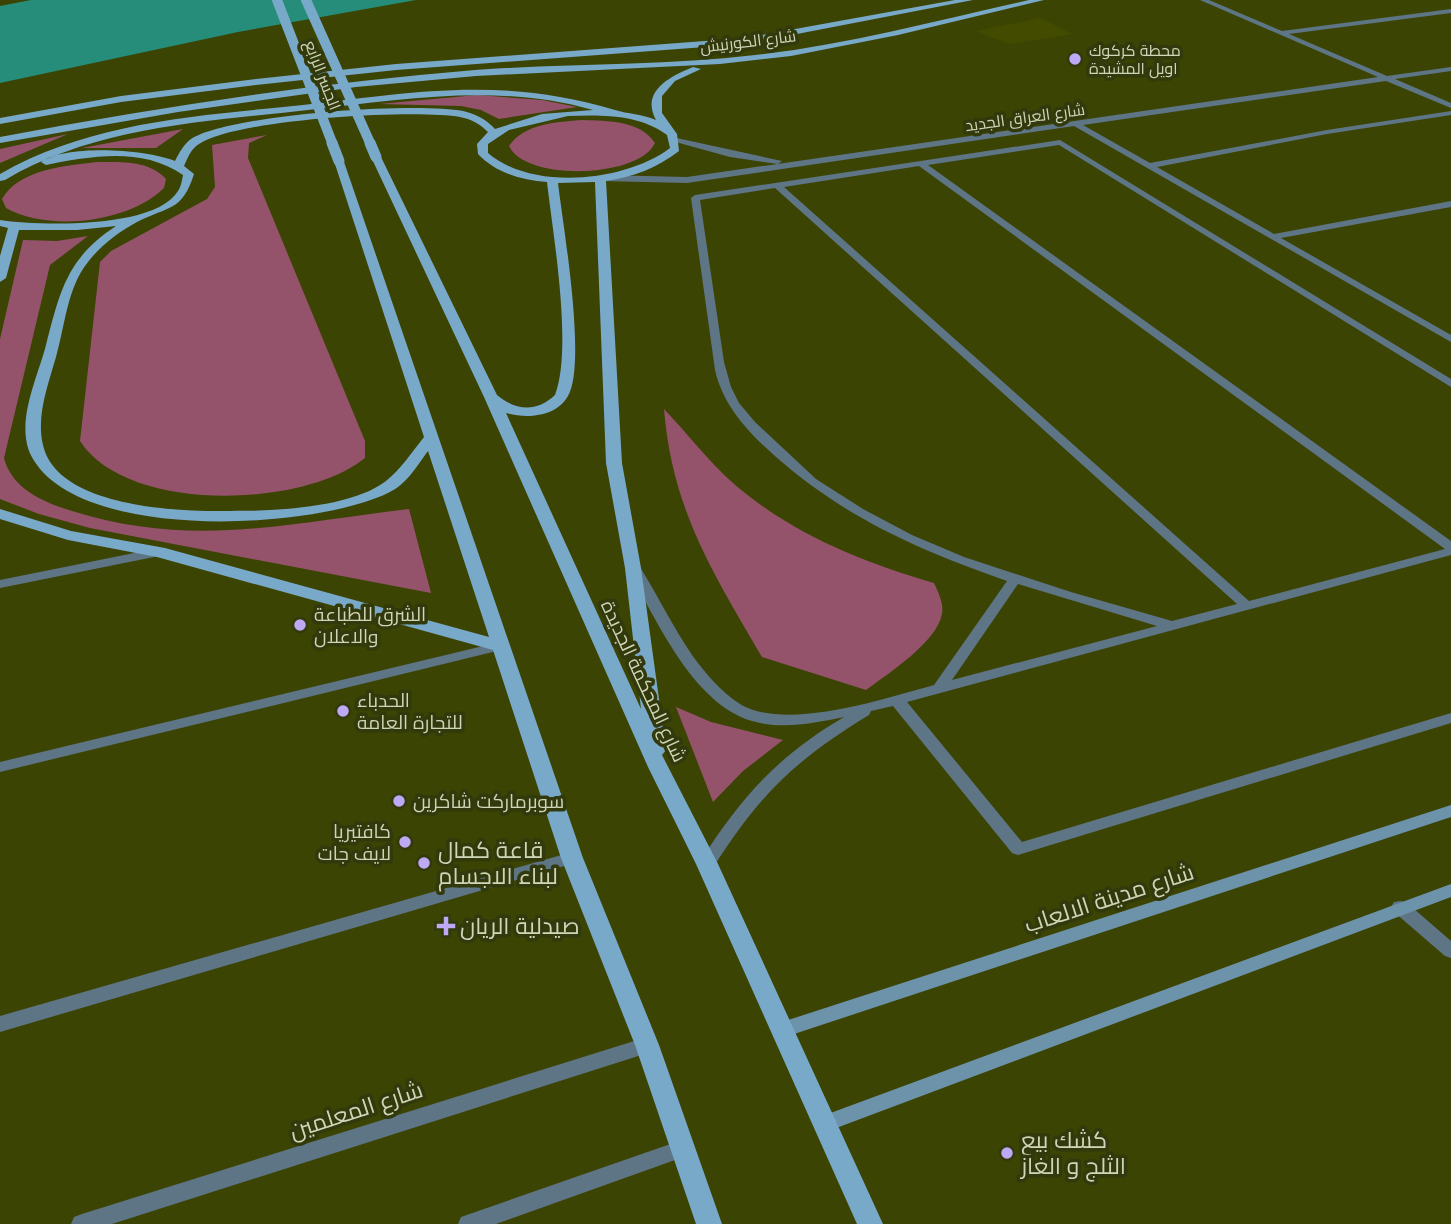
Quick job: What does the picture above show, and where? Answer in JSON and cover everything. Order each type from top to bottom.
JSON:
[{"type":"main road","name":"الجسر الرابع","points":[[277,0],[339,161],[431,438]]},
{"type":"main road","name":"الجسر الرابع","points":[[306,0],[376,157]]},
{"type":"main road","name":"شارع الكورنيش","points":[[0,121],[204,88],[396,67],[757,39],[969,0]]},
{"type":"main road","name":"شارع الكورنيش","points":[[0,141],[172,107],[454,75],[722,62],[814,48],[1040,0]]},
{"type":"main road","points":[[622,114],[550,114],[517,122],[494,132],[483,149],[496,164],[530,176],[601,178],[651,166],[675,149],[675,139],[666,129],[655,104],[663,86],[683,74],[722,62]]},
{"type":"main road","points":[[0,179],[18,166],[50,151],[105,136],[244,115],[401,96],[470,91],[516,92],[568,99],[666,129]]},
{"type":"main road","points":[[179,165],[191,145],[215,133],[299,121],[435,110],[471,116],[494,132]]},
{"type":"main road","points":[[0,179],[30,167],[86,156],[141,155],[179,165],[189,174],[189,185],[181,196],[137,217],[92,248],[80,261],[69,282],[39,396],[34,434],[41,461],[58,480],[92,497],[149,512],[227,516],[304,512],[336,507],[385,488],[400,476],[431,438]]},
{"type":"main road","name":"شارع المحكمة الجديدة","points":[[376,157],[491,397],[658,767],[707,863],[870,1224]]},
{"type":"main road","points":[[491,397],[508,410],[530,412],[552,405],[565,391],[569,350],[552,178]]},
{"type":"main road","points":[[601,178],[614,463],[633,568],[658,767]]},
{"type":"main road","points":[[0,223],[14,227],[75,229],[137,217]]},
{"type":"main road","points":[[0,278],[14,227]]},
{"type":"main road","points":[[431,438],[572,858],[647,1045],[709,1224]]},
{"type":"main road","points":[[0,514],[68,535],[159,552],[500,646]]},
{"type":"main road","name":"شارع مدينة الالعاب","points":[[782,1030],[1451,811]]},
{"type":"main road","points":[[824,1124],[1451,890]]},
{"type":"street","points":[[1203,0],[1451,106]]},
{"type":"street","points":[[1280,33],[1451,11]]},
{"type":"street","name":"شارع العراق الجديد","points":[[601,178],[687,180],[1451,69]]},
{"type":"street","points":[[1147,166],[1327,132],[1451,113]]},
{"type":"street","points":[[1076,124],[1276,236],[1451,339]]},
{"type":"street","points":[[675,139],[754,158],[808,162]]},
{"type":"street","points":[[1173,625],[1016,578],[930,547],[845,503],[804,476],[775,450],[734,404],[725,387],[719,365],[695,198],[1060,142],[1451,384]]},
{"type":"street","points":[[920,163],[1451,549]]},
{"type":"street","points":[[776,185],[1247,606]]},
{"type":"street","points":[[1276,236],[1451,204]]},
{"type":"street","points":[[633,568],[703,681],[730,706],[757,717],[787,719],[824,716],[874,706],[1451,549]]},
{"type":"street","points":[[0,584],[159,552]]},
{"type":"street","points":[[940,687],[1016,578]]},
{"type":"street","points":[[0,767],[500,646]]},
{"type":"street","points":[[897,700],[1018,849],[1451,718]]},
{"type":"street","points":[[707,863],[749,799],[774,773],[809,746],[874,706]]},
{"type":"street","points":[[0,1024],[572,858]]},
{"type":"street","points":[[1400,907],[1451,951]]},
{"type":"street","name":"شارع المعلمين","points":[[82,1224],[647,1045]]},
{"type":"street","points":[[469,1224],[682,1149]]},
{"type":"shaded area","points":[[1041,18],[1072,34],[1009,44],[976,31]]},
{"type":"shaded area","points":[[477,95],[542,100],[577,107],[499,119],[481,110],[461,106],[379,104]]},
{"type":"shaded area","points":[[583,120],[632,126],[649,135],[655,143],[645,155],[628,163],[606,169],[582,171],[537,166],[519,158],[509,146],[516,138],[533,128]]},
{"type":"shaded area","points":[[183,129],[156,148],[82,148]]},
{"type":"shaded area","points":[[68,134],[0,163],[0,149]]},
{"type":"shaded area","points":[[267,135],[249,143],[248,158],[365,441],[365,458],[337,475],[301,487],[260,494],[217,496],[175,492],[136,481],[103,465],[80,441],[100,262],[111,251],[207,199],[215,187],[212,145]]},
{"type":"shaded area","points":[[97,162],[134,163],[151,168],[166,179],[164,188],[149,200],[130,209],[88,220],[44,220],[6,208],[2,199],[10,189],[31,175]]},
{"type":"shaded area","points":[[88,236],[50,265],[4,458],[8,469],[21,486],[50,503],[72,511],[159,529],[200,531],[281,526],[409,509],[431,593],[90,528],[39,514],[0,499],[0,339],[23,240],[57,241]]},
{"type":"shaded area","points":[[664,409],[733,483],[778,517],[828,544],[880,566],[934,583],[942,614],[938,625],[922,646],[866,690],[762,657],[712,568],[686,509],[668,445]]},
{"type":"shaded area","points":[[676,707],[711,722],[783,740],[743,771],[713,802]]},
{"type":"water","points":[[31,0],[416,0],[238,32],[0,83],[0,6]]},
{"type":"place","name":"محطة كركوك اويل المشيدة","points":[[1075,59]]},
{"type":"place","name":"الشرق للطباعة والاعلان","points":[[300,625]]},
{"type":"place","name":"الحدباء للتجارة العامة","points":[[343,711]]},
{"type":"place","name":"سوبرماركت شاكرين","points":[[399,801]]},
{"type":"place","name":"كافتيريا لايف جات","points":[[405,842]]},
{"type":"place","name":"قاعة كمال لبناء الاجسام","points":[[424,863]]},
{"type":"place","name":"صيدلية الريان","points":[[446,926]]},
{"type":"place","name":"كشك بيع الثلج و الغاز","points":[[1007,1153]]}]
